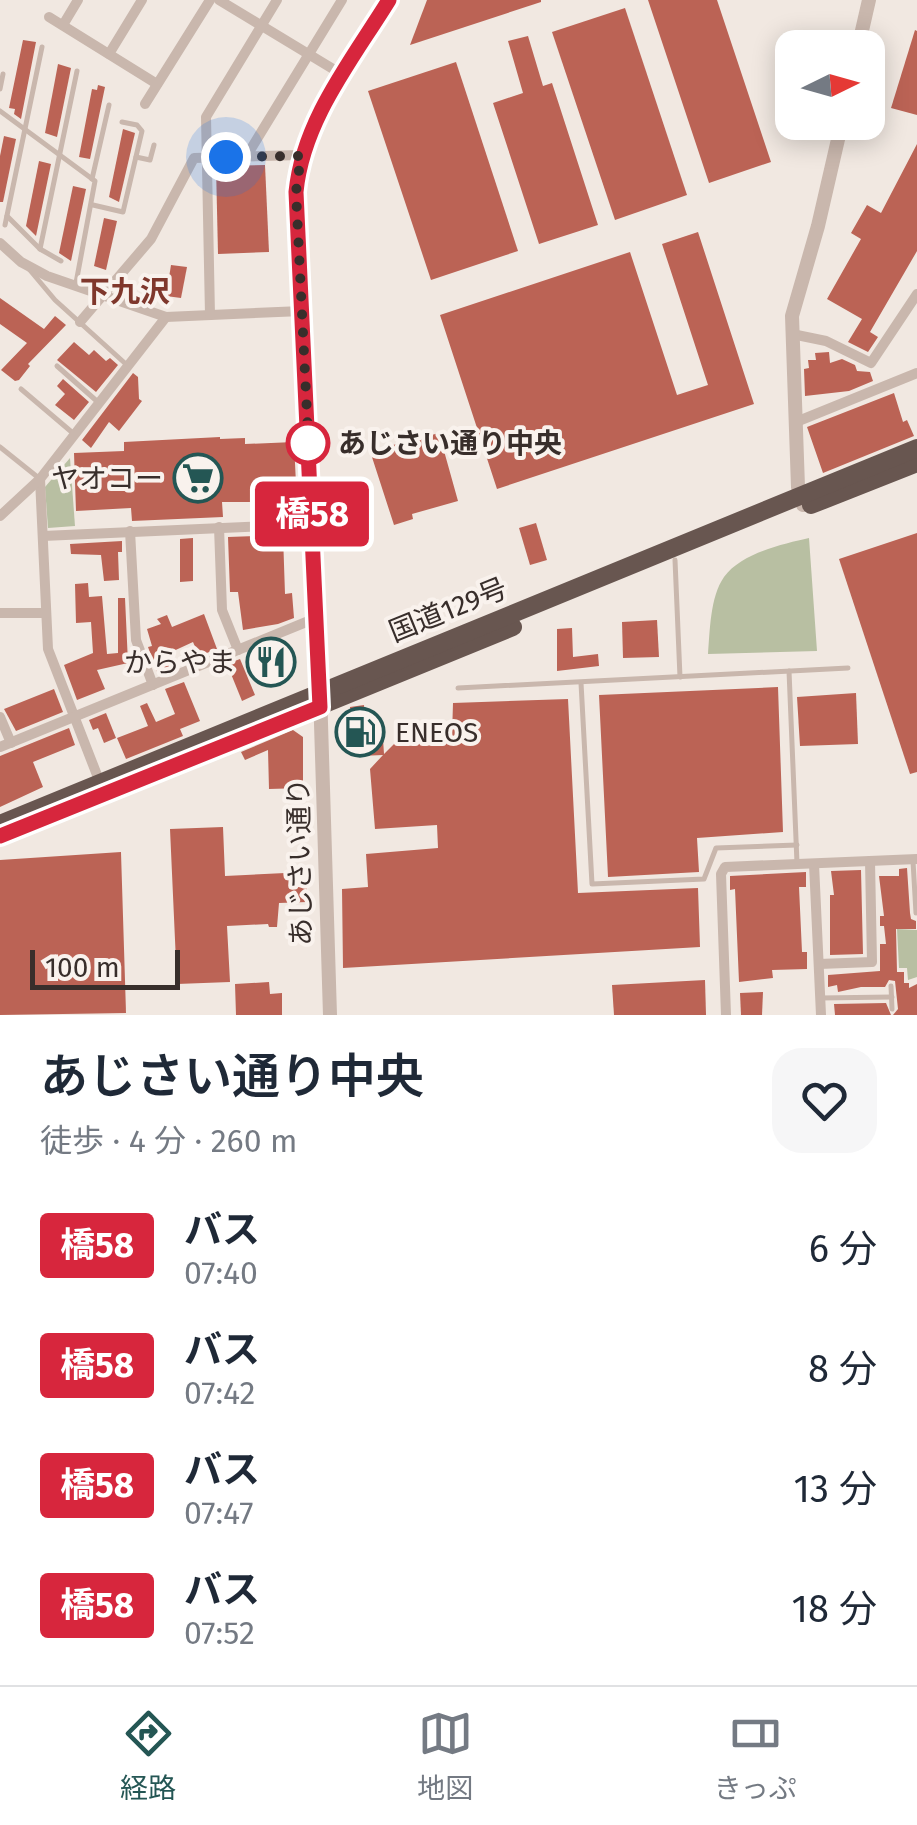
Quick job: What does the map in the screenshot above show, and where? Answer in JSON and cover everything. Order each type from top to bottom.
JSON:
[{"type":"highway","name":"国道129号","points":[[320,699],[674,560],[917,448]]},
{"type":"highway","name":"国道129号","points":[[0,836],[103,788],[320,699],[802,503],[917,463]]},
{"type":"highway","name":"国道129号","points":[[0,824],[103,788]]},
{"type":"street","points":[[63,25],[78,0]]},
{"type":"street","points":[[109,54],[142,0]]},
{"type":"street","points":[[145,104],[210,0]]},
{"type":"street","points":[[219,0],[343,75]]},
{"type":"street","points":[[210,315],[206,117],[276,0]]},
{"type":"street","points":[[246,157],[342,0]]},
{"type":"street","name":"あじさい通り","points":[[330,1015],[320,699],[296,192],[301,156],[314,124],[389,0]]},
{"type":"street","points":[[862,30],[868,0]]},
{"type":"street","points":[[49,16],[157,84]]},
{"type":"street","points":[[802,503],[792,316],[838,140]]},
{"type":"street","points":[[80,322],[151,240],[197,156],[301,156]]},
{"type":"street","points":[[0,243],[28,266],[166,317],[302,311]]},
{"type":"street","points":[[792,334],[826,341],[872,363],[915,302]]},
{"type":"street","points":[[0,516],[40,479],[166,317]]},
{"type":"street","points":[[796,422],[917,372]]},
{"type":"street","points":[[40,479],[48,648],[103,788]]},
{"type":"street","points":[[43,536],[312,524]]},
{"type":"street","points":[[220,527],[222,610],[238,650]]},
{"type":"street","points":[[130,531],[136,640],[153,685]]},
{"type":"street","points":[[0,613],[46,613]]},
{"type":"street","points":[[0,717],[5,745],[316,618]]},
{"type":"street","points":[[726,1015],[720,874],[725,868],[915,859]]},
{"type":"street","points":[[819,964],[872,962],[870,862]]},
{"type":"street","points":[[814,864],[821,1015]]},
{"type":"lane","points":[[5,225],[42,47]]},
{"type":"lane","points":[[40,248],[76,71]]},
{"type":"lane","points":[[0,89],[3,74]]},
{"type":"lane","points":[[75,286],[93,205],[92,180],[108,105]]},
{"type":"lane","points":[[0,112],[92,180]]},
{"type":"lane","points":[[93,205],[124,212],[142,131],[122,122]]},
{"type":"lane","points":[[136,158],[150,160],[154,146]]},
{"type":"lane","points":[[7,216],[40,248],[61,261]]},
{"type":"lane","points":[[28,266],[43,288],[128,366]]},
{"type":"lane","points":[[56,366],[98,403]]},
{"type":"lane","points":[[21,389],[74,434]]},
{"type":"lane","points":[[0,447],[40,479]]},
{"type":"lane","points":[[674,560],[680,677]]},
{"type":"lane","points":[[458,688],[848,668]]},
{"type":"lane","points":[[789,671],[798,864]]},
{"type":"lane","points":[[581,683],[592,884],[704,879],[716,848],[797,844]]},
{"type":"lane","points":[[915,859],[916,912]]},
{"type":"lane","points":[[891,986],[892,1009]]},
{"type":"lane","points":[[864,987],[864,997]]},
{"type":"lane","points":[[820,998],[892,997]]},
{"type":"green space","points":[[70,458],[75,526],[48,528],[45,487]]},
{"type":"green space","points":[[809,538],[817,651],[708,654],[713,604],[724,577],[752,556]]},
{"type":"green space","points":[[897,929],[917,930],[917,977],[908,980],[907,968],[899,968]]},
{"type":"building","points":[[427,0],[541,0],[541,2],[410,45]]},
{"type":"building","points":[[648,0],[717,0],[771,162],[709,183]]},
{"type":"building","points":[[625,8],[687,195],[615,220],[552,32]]},
{"type":"building","points":[[917,31],[917,115],[891,108]]},
{"type":"building","points":[[528,36],[543,86],[552,83],[598,225],[539,244],[493,103],[523,93],[508,41]]},
{"type":"building","points":[[23,40],[36,42],[21,119],[14,114],[15,109],[9,108]]},
{"type":"building","points":[[456,62],[518,251],[431,280],[368,91]]},
{"type":"building","points":[[58,64],[71,68],[57,137],[45,133]]},
{"type":"building","points":[[98,85],[105,87],[90,159],[79,157],[92,89],[97,90]]},
{"type":"building","points":[[123,129],[135,133],[119,202],[109,197]]},
{"type":"building","points":[[4,136],[16,139],[0,202],[0,156]]},
{"type":"building","points":[[917,144],[917,251],[870,332],[878,337],[868,352],[848,342],[862,319],[827,299],[861,239],[851,233],[867,205],[881,213]]},
{"type":"building","points":[[39,161],[51,164],[36,236],[26,226]]},
{"type":"building","points":[[265,165],[269,252],[218,254],[216,166]]},
{"type":"building","points":[[73,186],[86,189],[71,261],[59,253]]},
{"type":"building","points":[[104,218],[117,221],[106,270],[94,266]]},
{"type":"building","points":[[698,232],[754,404],[497,489],[440,315],[630,252],[677,395],[708,385],[662,244]]},
{"type":"building","points":[[171,265],[187,267],[181,298],[166,296]]},
{"type":"building","points":[[0,298],[44,329],[55,316],[66,325],[15,381],[1,370],[27,343],[0,324]]},
{"type":"building","points":[[74,342],[89,355],[94,350],[118,365],[96,392],[57,360]]},
{"type":"building","points":[[829,352],[830,363],[842,359],[855,365],[857,371],[870,372],[873,381],[849,391],[805,396],[804,369],[809,368],[808,360],[816,360],[815,353]]},
{"type":"building","points":[[133,373],[138,377],[142,401],[119,431],[109,422],[91,448],[82,440]]},
{"type":"building","points":[[63,379],[89,402],[74,420],[55,405],[65,394],[57,386]]},
{"type":"building","points":[[894,393],[903,422],[907,420],[914,436],[823,473],[807,427]]},
{"type":"building","points":[[439,433],[458,501],[412,514],[413,519],[394,525],[370,451]]},
{"type":"building","points":[[245,438],[245,444],[294,442],[297,505],[252,507],[253,502],[222,502],[223,517],[132,521],[131,508],[76,511],[74,453],[124,451],[124,442]]},
{"type":"building","points":[[536,523],[547,560],[530,565],[519,528]]},
{"type":"building","points":[[917,533],[917,772],[910,774],[839,559]]},
{"type":"building","points":[[283,535],[285,594],[292,593],[294,618],[243,630],[238,592],[230,592],[228,537]]},
{"type":"building","points":[[193,538],[193,581],[180,582],[180,539]]},
{"type":"building","points":[[122,541],[122,552],[118,552],[119,580],[104,581],[101,555],[71,554],[70,544]]},
{"type":"building","points":[[88,583],[89,597],[102,596],[107,654],[118,653],[118,598],[125,598],[128,663],[97,670],[105,689],[77,700],[64,665],[93,653],[91,622],[76,623],[75,584]]},
{"type":"building","points":[[204,614],[217,649],[199,656],[193,642],[167,654],[172,666],[157,672],[148,647],[152,646],[147,629],[161,624],[157,619],[167,615],[172,627]]},
{"type":"building","points":[[657,620],[659,657],[623,658],[622,622]]},
{"type":"building","points":[[572,628],[573,657],[598,654],[599,666],[557,671],[557,629]]},
{"type":"building","points":[[276,648],[279,674],[262,675],[261,650]]},
{"type":"building","points":[[240,659],[255,695],[242,701],[227,664]]},
{"type":"building","points":[[184,682],[200,721],[180,729],[183,736],[126,759],[117,738],[148,726],[140,706],[147,703],[156,722],[175,714],[165,689]]},
{"type":"building","points":[[778,687],[783,832],[697,838],[699,872],[608,877],[599,695]]},
{"type":"building","points":[[54,689],[63,712],[16,731],[4,709]]},
{"type":"building","points":[[856,693],[858,744],[800,746],[797,697]]},
{"type":"building","points":[[568,699],[578,893],[698,888],[700,947],[343,968],[342,889],[368,887],[366,854],[438,848],[437,825],[375,829],[370,769],[383,755],[360,756],[359,741],[347,741],[346,726],[352,726],[350,707],[364,705],[365,725],[382,724],[384,754],[398,740],[452,736],[453,703]]},
{"type":"building","points":[[106,713],[116,738],[104,743],[98,728],[93,730],[89,720]]},
{"type":"building","points":[[69,728],[75,745],[33,762],[43,787],[0,807],[0,756]]},
{"type":"building","points":[[293,730],[303,737],[303,788],[269,789],[268,750],[245,760],[241,752]]},
{"type":"building","points":[[223,827],[225,876],[306,872],[307,902],[279,903],[277,927],[227,926],[230,982],[177,984],[170,829]]},
{"type":"building","points":[[121,852],[126,1013],[0,1015],[0,860]]},
{"type":"building","points":[[907,868],[910,913],[916,929],[896,929],[897,972],[904,972],[904,983],[909,983],[909,988],[917,984],[917,1015],[893,1015],[898,1009],[895,981],[889,980],[885,987],[838,992],[837,985],[828,987],[828,975],[880,971],[880,944],[886,944],[884,926],[880,926],[880,916],[884,916],[879,876],[899,876],[899,869]]},
{"type":"building","points":[[861,870],[863,954],[830,955],[830,895],[834,895],[831,871]]},
{"type":"building","points":[[806,872],[806,887],[799,887],[802,952],[807,952],[807,969],[772,970],[773,978],[739,982],[735,889],[730,890],[730,876]]},
{"type":"building","points":[[705,980],[706,1015],[614,1015],[612,985]]},
{"type":"building","points":[[269,982],[270,994],[282,993],[282,1015],[236,1015],[235,984]]},
{"type":"building","points":[[763,992],[762,1015],[741,1015],[740,993]]},
{"type":"building","points":[[886,1003],[891,1015],[835,1015],[834,1004]]},
{"type":"bus line","name":"橋58","points":[[0,836],[320,707],[296,192],[301,156],[314,124],[389,0]]},
{"type":"place","name":"あじさい通り中央","points":[[308,443]]},
{"type":"place","name":"ヤオコー","points":[[198,478]]},
{"type":"place","name":"からやま","points":[[271,662]]},
{"type":"place","name":"ENEOS","points":[[360,732]]},
{"type":"district","name":"下九沢","points":[[125,292]]},
{"type":"route","points":[[226,157],[301,156],[296,192],[309,454],[308,443]]}]
